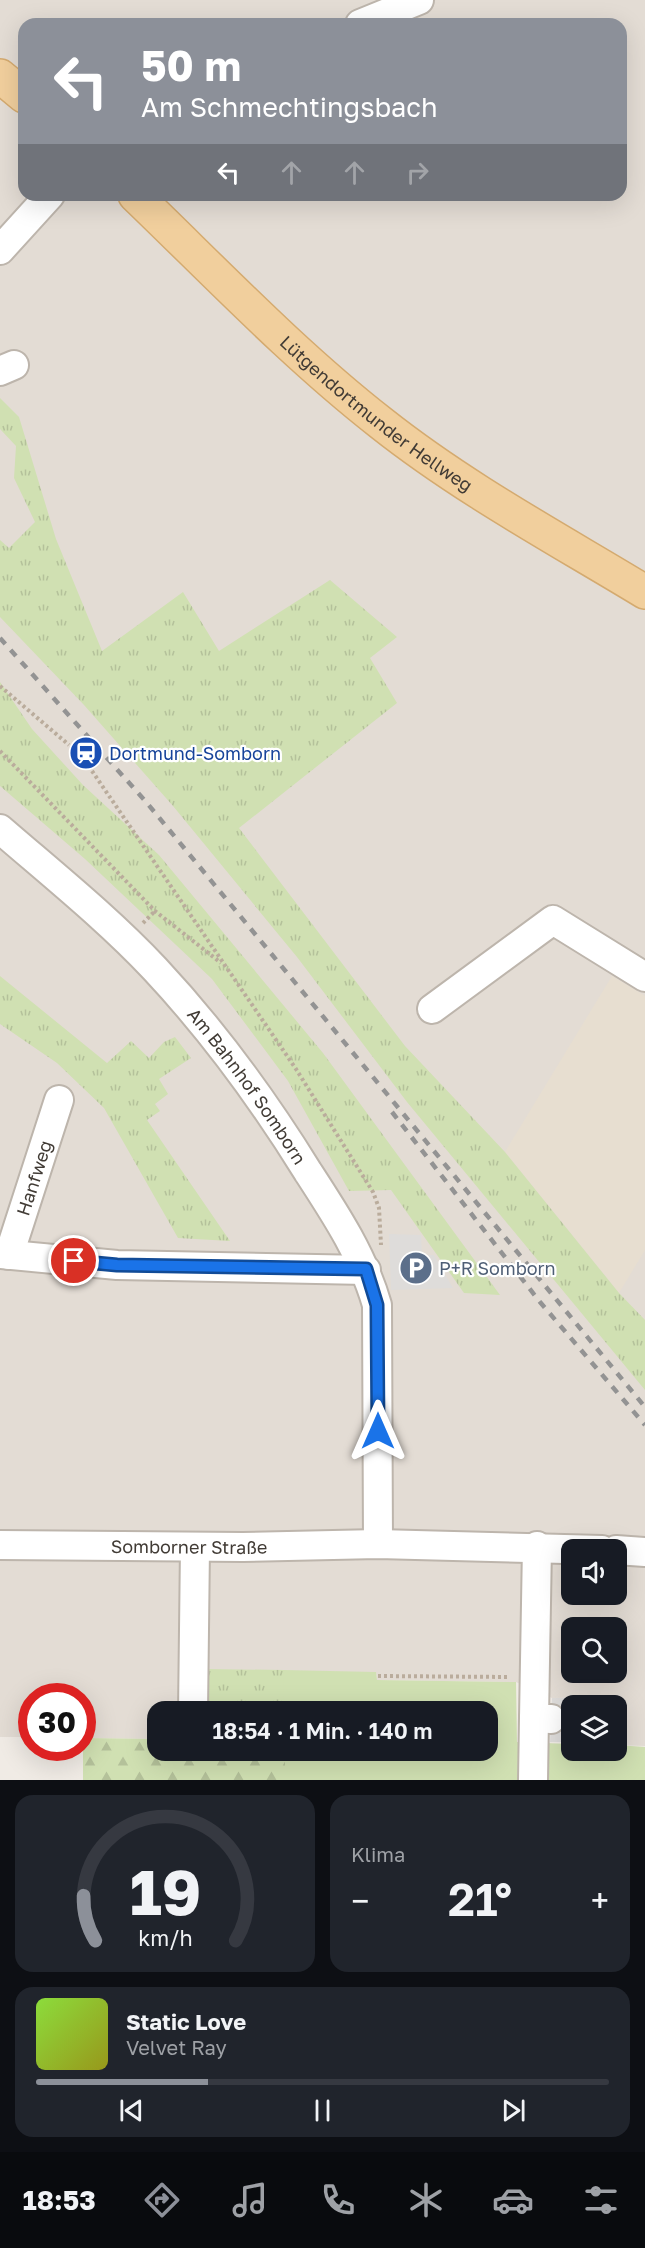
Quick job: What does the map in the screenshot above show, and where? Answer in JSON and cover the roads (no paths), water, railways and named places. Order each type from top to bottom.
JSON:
[{"type":"main road","points":[[0,76],[18,91]]},
{"type":"main road","name":"Lütgendortmunder Hellweg","points":[[141,201],[298,351],[384,425],[486,495],[645,592]]},
{"type":"street","points":[[374,18],[418,0]]},
{"type":"street","points":[[0,250],[45,201]]},
{"type":"street","name":"Am Bahnhof Somborn","points":[[0,829],[155,969],[216,1041],[287,1139],[346,1233],[373,1260],[377,1305],[378,1544]]},
{"type":"street","points":[[432,1009],[553,920],[645,977]]},
{"type":"street","name":"Hanfweg","points":[[4,1255],[59,1100]]},
{"type":"street","points":[[4,1255],[117,1265],[373,1260]]},
{"type":"street","name":"Somborner Straße","points":[[0,1545],[378,1544],[561,1547]]},
{"type":"street","points":[[193,1701],[195,1546]]},
{"type":"street","points":[[533,1780],[543,1718],[535,1677],[537,1546]]},
{"type":"street","points":[[627,1551],[645,1552]]},
{"type":"railway","points":[[0,638],[147,803],[645,1407]]},
{"type":"railway","points":[[392,1112],[540,1302],[645,1425]]},
{"type":"place","name":"Dortmund-Somborn","points":[[86,753]]},
{"type":"place","name":"P+R Somborn","points":[[416,1268]]}]
